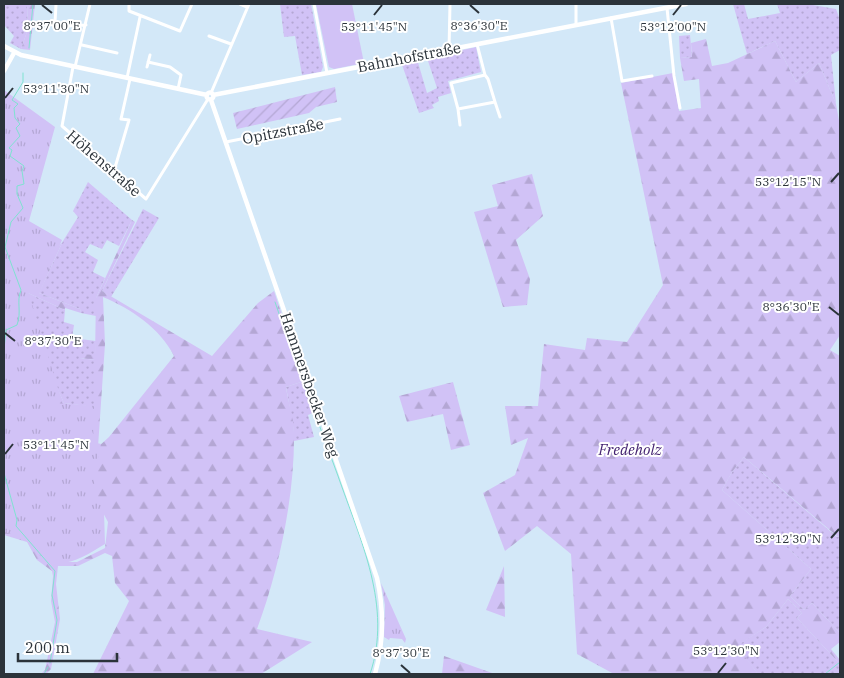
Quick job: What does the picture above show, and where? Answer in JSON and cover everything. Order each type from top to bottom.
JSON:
[{"type":"street","points":[[74,67],[82,45],[90,4]]},
{"type":"street","points":[[128,4],[129,11],[140,17],[180,31],[192,4]]},
{"type":"street","points":[[4,46],[14,53],[210,96],[248,5],[240,4]]},
{"type":"street","points":[[314,4],[327,73]]},
{"type":"street","points":[[449,50],[450,4]]},
{"type":"street","points":[[576,4],[576,25]]},
{"type":"street","name":"Bahnhofstraße","points":[[210,96],[686,4]]},
{"type":"street","points":[[56,5],[56,22],[68,26],[86,25]]},
{"type":"street","points":[[667,8],[674,76],[680,108]]},
{"type":"street","points":[[114,171],[128,120],[121,119],[140,17]]},
{"type":"street","points":[[611,18],[622,81],[652,76]]},
{"type":"street","points":[[209,36],[231,44]]},
{"type":"street","points":[[477,44],[485,75],[500,117]]},
{"type":"street","points":[[82,45],[117,53]]},
{"type":"street","points":[[4,71],[14,53]]},
{"type":"street","points":[[147,67],[150,55]]},
{"type":"street","points":[[148,62],[170,67],[181,75],[178,89]]},
{"type":"street","name":"Höhenstraße","points":[[74,67],[62,126],[146,199],[210,96]]},
{"type":"street","points":[[460,125],[451,83],[485,75]]},
{"type":"street","name":"Hammersbecker Weg","points":[[210,96],[377,578],[381,598],[382,632],[375,674]]},
{"type":"street","points":[[458,109],[495,102]]},
{"type":"street","name":"Opitzstraße","points":[[225,142],[340,119]]},
{"type":"green space","points":[[4,4],[27,4],[28,29],[21,49],[10,43],[14,36],[4,25]]},
{"type":"green space","points":[[27,4],[35,4],[30,50],[21,49],[28,29]]},
{"type":"green space","points":[[280,4],[311,4],[323,67],[321,72],[302,75],[295,36],[284,37]]},
{"type":"green space","points":[[316,4],[352,4],[364,63],[334,69],[329,67]]},
{"type":"green space","points":[[733,4],[744,4],[748,19],[780,13],[777,4],[807,4],[836,9],[840,20],[840,50],[831,55],[836,104],[819,63],[796,82],[775,41],[747,54]]},
{"type":"green space","points":[[690,35],[692,57],[680,58],[679,36]]},
{"type":"green space","name":"Fredeholz","points":[[706,39],[712,66],[728,63],[775,41],[796,82],[819,63],[836,104],[840,126],[840,335],[830,350],[840,356],[840,536],[838,537],[744,457],[732,472],[722,490],[811,569],[790,596],[804,610],[812,603],[840,633],[840,642],[831,649],[840,660],[840,664],[797,618],[802,613],[788,599],[766,627],[737,646],[758,674],[614,674],[577,654],[571,554],[537,526],[505,551],[483,493],[515,475],[528,438],[511,445],[505,406],[538,406],[544,344],[585,350],[587,338],[627,342],[663,285],[621,83],[673,73],[679,111],[701,108],[699,79],[684,81],[680,58],[692,57],[691,43]]},
{"type":"green space","points":[[476,47],[481,72],[448,81],[451,93],[438,97],[439,101],[432,105],[434,108],[419,113],[401,62],[417,59],[427,93],[437,88],[427,58]]},
{"type":"green space","points":[[335,87],[337,102],[316,107],[309,113],[237,129],[233,113]]},
{"type":"green space","points":[[4,90],[55,127],[29,221],[62,240],[39,294],[27,288],[61,398],[54,403],[94,406],[93,442],[101,444],[94,477],[95,489],[104,512],[105,544],[91,553],[69,562],[53,563],[44,561],[27,538],[4,532]]},
{"type":"green space","points":[[532,174],[543,216],[516,240],[530,279],[527,305],[503,307],[474,212],[498,206],[492,185]]},
{"type":"green space","points":[[88,182],[132,220],[119,246],[107,240],[102,249],[90,244],[85,252],[98,260],[93,272],[105,278],[96,298],[96,316],[81,313],[80,309],[39,293],[63,241],[78,217],[73,211]]},
{"type":"green space","points":[[143,209],[159,218],[111,297],[102,291]]},
{"type":"green space","points":[[132,220],[135,222],[102,291],[212,356],[258,303],[274,291],[304,381],[286,387],[294,427],[292,481],[279,557],[257,629],[312,642],[261,674],[93,674],[129,601],[115,583],[112,556],[105,553],[78,566],[58,566],[56,584],[60,619],[51,669],[46,674],[41,674],[45,670],[55,622],[51,601],[53,576],[52,571],[37,560],[27,542],[4,535],[4,453],[53,408],[12,304],[63,241],[39,293],[80,309],[81,313],[65,308],[65,310],[28,293],[54,381],[64,403],[95,407],[95,360],[80,358],[80,354],[95,355],[96,298]],"holes":[[[103,297],[124,307],[144,320],[161,337],[174,356],[109,437],[98,447],[105,344]],[[92,492],[108,522],[105,548],[77,562],[50,562]]]},
{"type":"green space","points":[[28,293],[65,310],[64,322],[74,325],[72,338],[96,341],[95,355],[80,355],[80,358],[95,360],[95,407],[64,403],[54,381]]},
{"type":"green space","points":[[304,381],[315,412],[308,415],[314,437],[294,441],[286,387]]},
{"type":"green space","points":[[453,382],[470,445],[451,450],[443,414],[407,422],[399,396]]},
{"type":"green space","points":[[744,457],[837,537],[840,536],[840,633],[812,603],[804,610],[790,596],[811,569],[722,490],[732,472]]},
{"type":"green space","points":[[504,566],[505,617],[486,610]]},
{"type":"green space","points":[[381,583],[406,639],[405,643],[402,639],[390,638],[389,640],[384,637],[385,605]]},
{"type":"green space","points":[[788,599],[802,613],[797,618],[840,664],[840,674],[758,674],[736,646],[766,627]]},
{"type":"green space","points":[[444,656],[495,674],[442,674]]},
{"type":"waterway","points":[[29,48],[33,4]]},
{"type":"waterway","points":[[4,349],[6,330],[17,325],[21,290],[5,247],[11,222],[23,208],[17,194],[17,186],[24,184],[22,171],[24,166],[10,156],[12,150],[9,148],[20,136],[16,128],[20,124],[15,118],[14,108],[18,104],[12,100],[23,82],[23,73]]},
{"type":"waterway","points":[[275,302],[356,524],[371,574],[378,624],[376,649],[370,674]]},
{"type":"waterway","points":[[4,473],[17,520],[16,526],[55,571],[52,595],[57,620],[50,663]]},
{"type":"waterway","points":[[825,674],[840,662]]},
{"type":"waterway","points":[[44,674],[48,667]]}]
